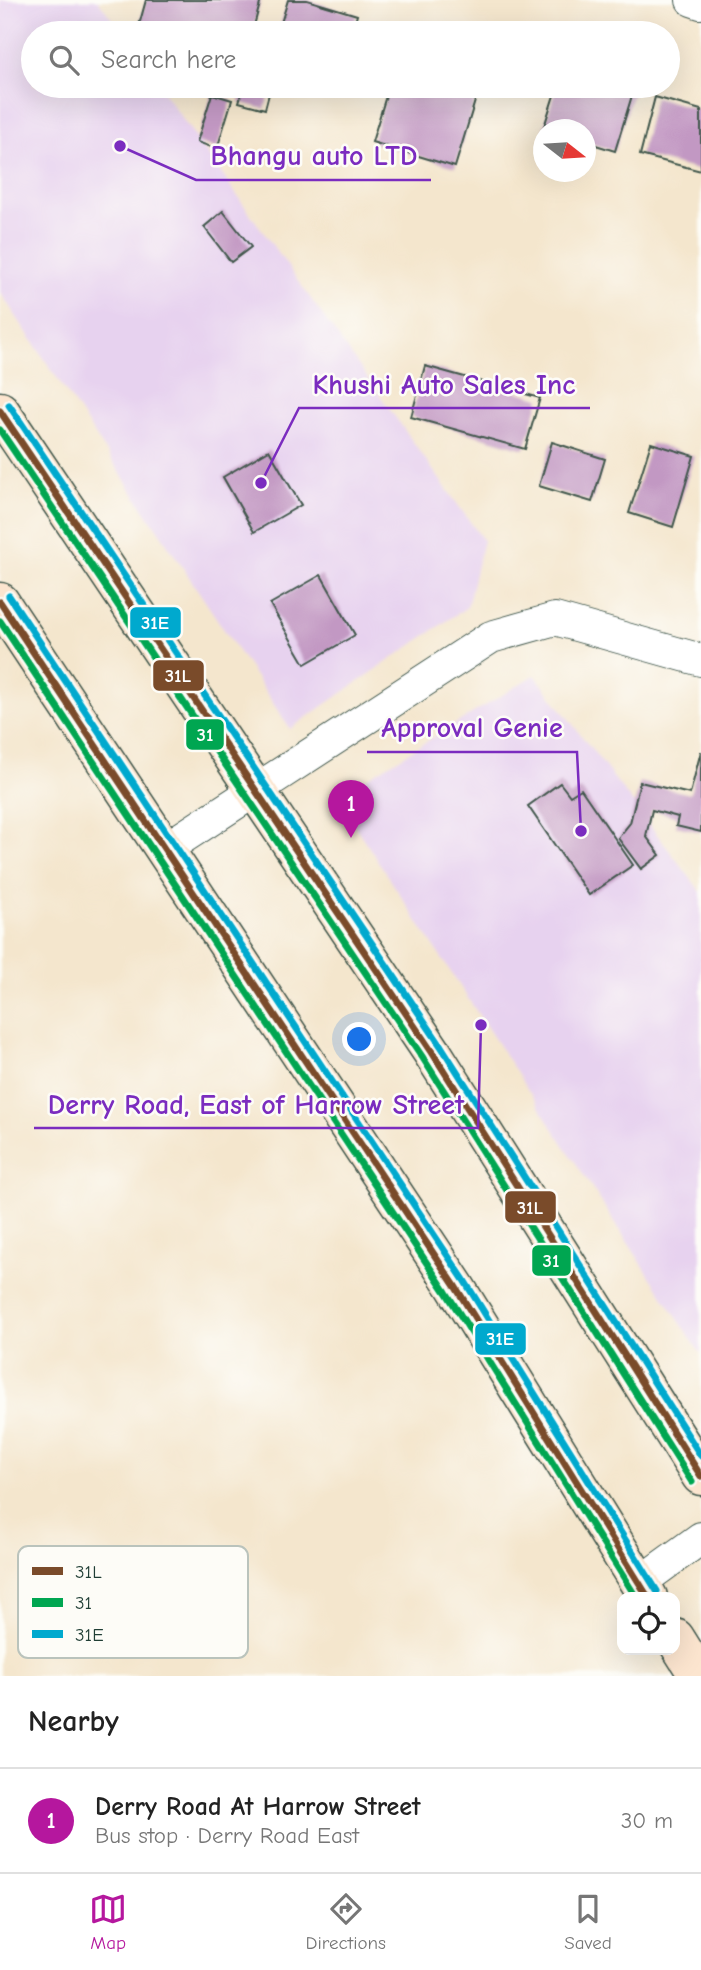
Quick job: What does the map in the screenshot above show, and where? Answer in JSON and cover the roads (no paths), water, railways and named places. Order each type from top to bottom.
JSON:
[{"type":"main road","points":[[0,411],[432,1052],[701,1476]]},
{"type":"main road","points":[[0,602],[455,1286],[644,1590]]},
{"type":"main road","points":[[680,1646],[699,1676]]},
{"type":"street","points":[[692,0],[701,2]]},
{"type":"street","points":[[165,849],[491,637],[555,619],[701,660]]},
{"type":"street","points":[[644,1590],[701,1538]]},
{"type":"place","name":"Bhangu auto LTD","points":[[120,146]]},
{"type":"place","name":"Khushi Auto Sales Inc","points":[[261,483]]},
{"type":"place","name":"Approval Genie","points":[[581,831]]},
{"type":"place","name":"Derry Road At Harrow Street","points":[[351,838]]},
{"type":"place","name":"Derry Road, East of Harrow Street","points":[[481,1025]]}]
